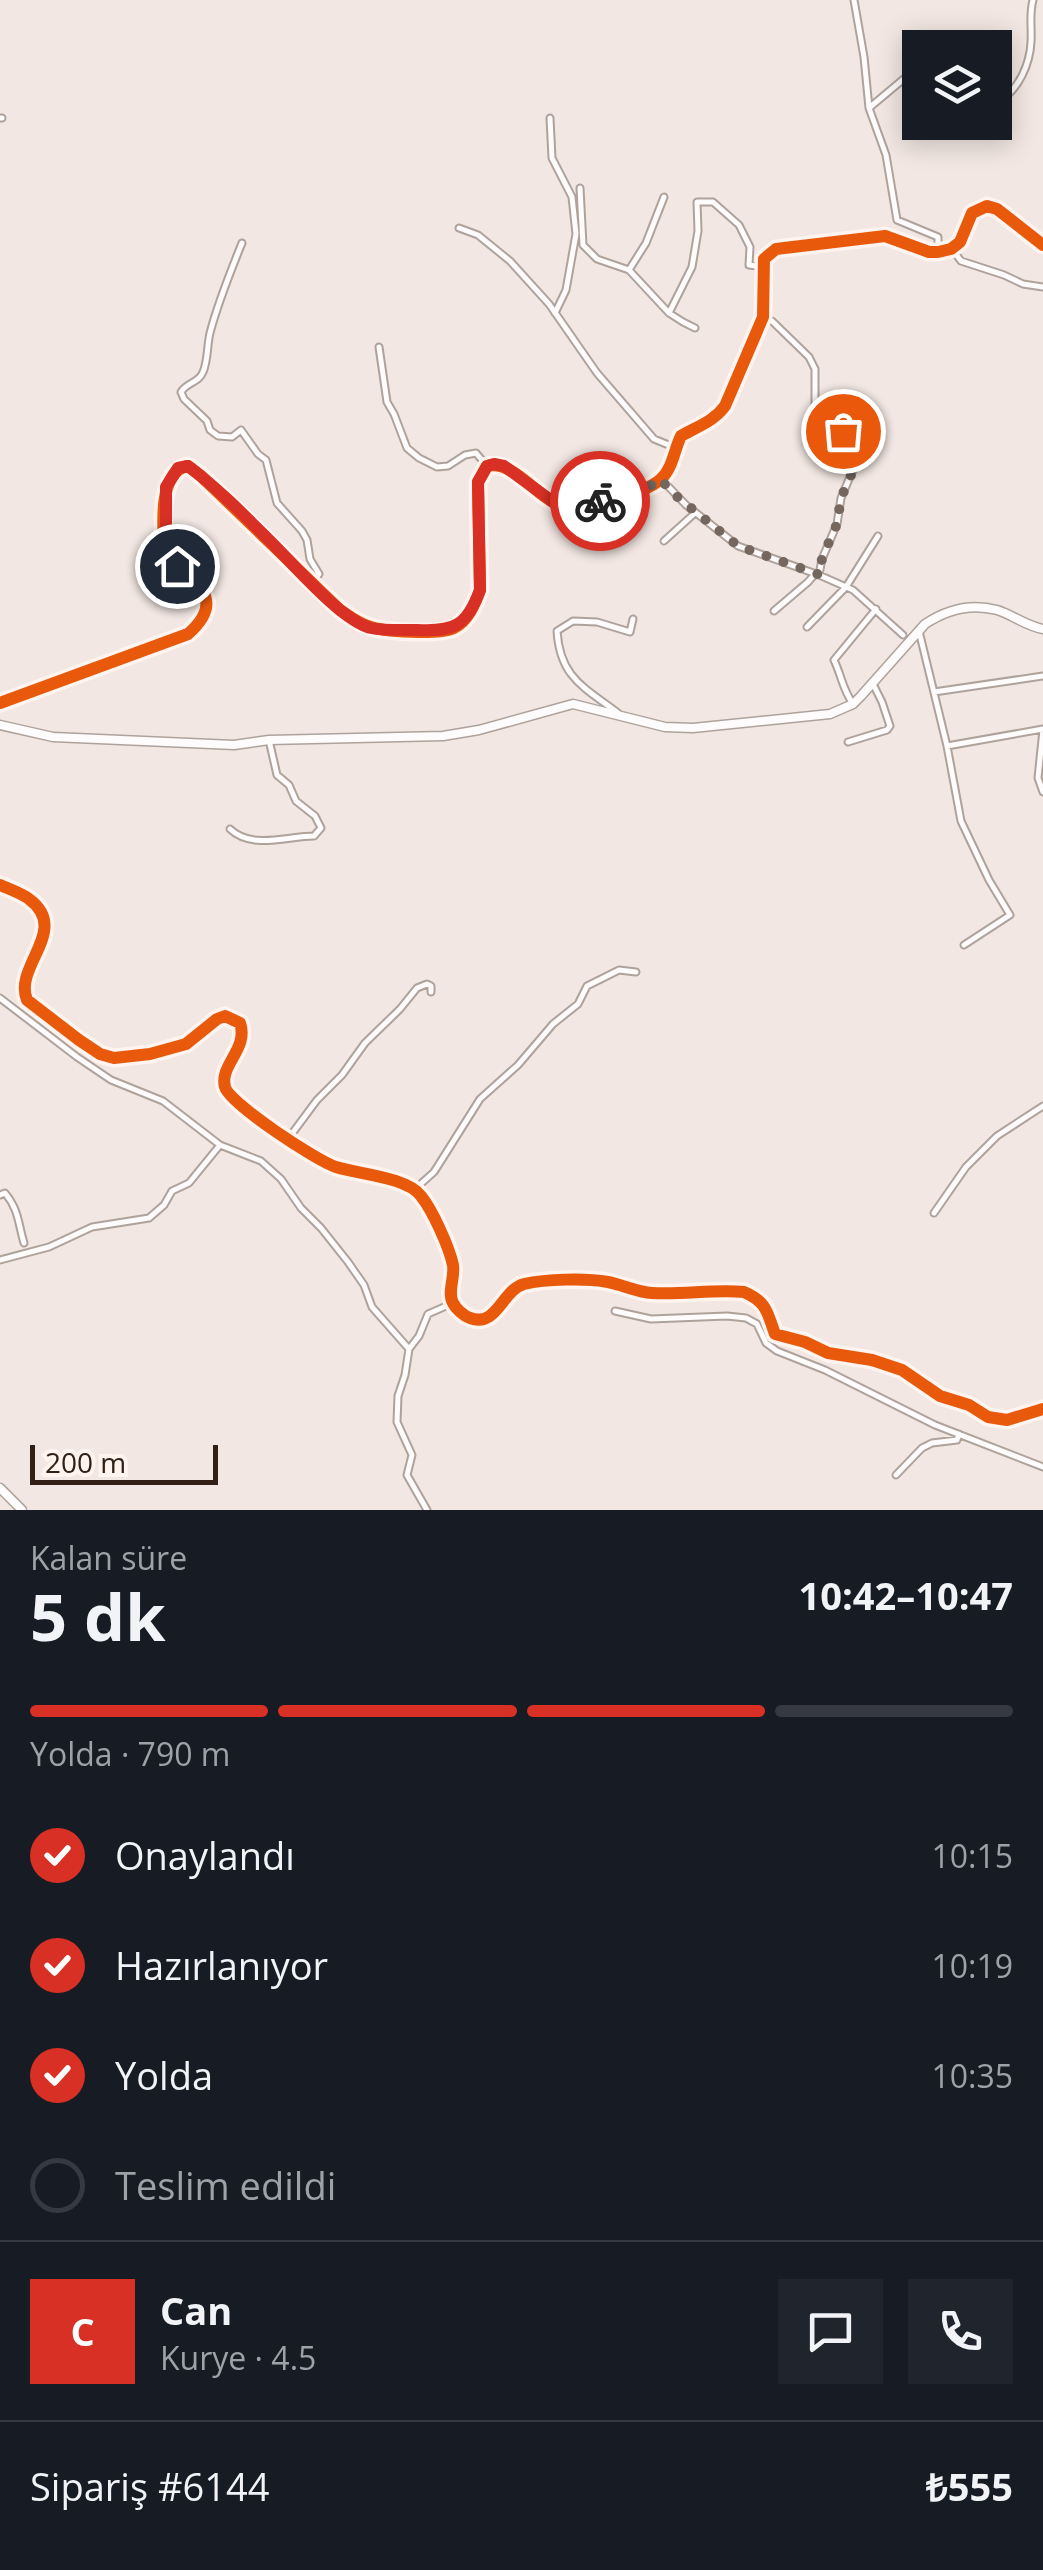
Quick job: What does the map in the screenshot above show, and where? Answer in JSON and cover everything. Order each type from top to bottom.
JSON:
[{"type":"main road","points":[[0,725],[53,737],[234,744],[443,736],[574,704],[665,727],[693,728],[830,714],[853,704],[920,631],[940,614],[959,608],[998,610],[1043,629]]},
{"type":"main road","points":[[0,1488],[22,1510]]},
{"type":"street","points":[[854,0],[869,108],[886,155],[897,220],[938,237],[938,252]]},
{"type":"street","points":[[1012,93],[1031,45],[1029,14],[1033,0]]},
{"type":"street","points":[[869,108],[902,80]]},
{"type":"street","points":[[550,118],[552,158],[572,198],[576,234],[566,290],[555,313]]},
{"type":"street","points":[[580,188],[583,245],[597,259],[629,270],[669,312],[695,328]]},
{"type":"street","points":[[629,270],[646,244],[664,197]]},
{"type":"street","points":[[669,312],[692,267],[698,231],[697,202],[713,202],[739,226],[750,247],[749,265],[764,267]]},
{"type":"street","points":[[0,703],[188,634],[201,622],[206,600],[200,585],[166,555],[166,487],[182,466],[201,476],[340,610],[372,628],[442,631],[462,622],[480,590],[478,482],[487,466],[504,466],[556,504],[565,506],[622,496],[661,479],[682,436],[707,424],[725,406],[763,318],[764,260],[776,249],[886,236],[938,252],[952,249],[965,235],[972,212],[988,206],[1043,245]]},
{"type":"street","points":[[459,228],[495,247],[555,313],[596,373],[654,439],[676,448]]},
{"type":"street","points":[[242,244],[216,310],[203,374],[188,382],[181,392],[207,421],[210,430],[218,436],[232,437],[242,430],[266,460],[277,504],[297,523],[307,540],[310,559],[319,574],[312,583]]},
{"type":"street","points":[[952,249],[960,261],[971,266],[1043,287]]},
{"type":"street","points":[[763,318],[809,358],[815,369],[815,406],[849,438],[855,458],[837,524],[817,574],[774,611]]},
{"type":"street","points":[[379,347],[387,402],[407,448],[437,467],[448,466],[470,453],[487,466]]},
{"type":"street","points":[[661,479],[670,491],[738,546],[846,587],[903,636]]},
{"type":"street","points":[[664,542],[695,512]]},
{"type":"street","points":[[806,627],[846,587],[878,536]]},
{"type":"street","points":[[853,704],[842,688],[834,660],[876,609]]},
{"type":"street","points":[[624,718],[572,678],[558,652],[557,631],[572,621],[597,622],[630,632],[633,619]]},
{"type":"street","points":[[920,631],[961,821],[1010,916],[964,945]]},
{"type":"street","points":[[934,692],[1043,676]]},
{"type":"street","points":[[848,742],[890,726],[872,684]]},
{"type":"street","points":[[946,746],[1043,730],[1038,778],[1043,792]]},
{"type":"street","points":[[230,829],[249,840],[268,842],[314,836],[321,828],[315,816],[296,801],[289,785],[277,775],[269,740]]},
{"type":"street","points":[[0,885],[30,899],[44,924],[43,940],[27,972],[23,990],[27,1000],[100,1054],[114,1058],[186,1044],[217,1019],[234,1018],[240,1023],[242,1040],[226,1073],[226,1092],[312,1157],[415,1190],[428,1206],[447,1246],[453,1265],[453,1303],[470,1318],[480,1320],[493,1314],[513,1289],[534,1283],[593,1281],[654,1294],[744,1292],[764,1305],[776,1334],[783,1337],[828,1353],[872,1360],[902,1370],[940,1396],[970,1404],[988,1417],[1007,1420],[1043,1409]]},
{"type":"street","points":[[415,1190],[434,1172],[480,1099],[518,1066],[552,1024],[578,1004],[588,986],[620,970],[636,972]]},
{"type":"street","points":[[288,1139],[365,1043],[416,988],[427,984],[431,992]]},
{"type":"street","points":[[0,998],[95,1070],[163,1101],[220,1145],[261,1160],[348,1262],[364,1285],[372,1307],[409,1349]]},
{"type":"street","points":[[934,1213],[966,1167],[997,1136],[1043,1106]]},
{"type":"street","points":[[0,1260],[50,1246],[92,1227],[149,1218],[172,1191],[189,1184],[220,1145]]},
{"type":"street","points":[[0,1195],[5,1194],[17,1208],[24,1243]]},
{"type":"street","points":[[427,1510],[407,1475],[412,1455],[397,1422],[398,1396],[409,1349],[428,1314],[453,1303]]},
{"type":"street","points":[[615,1311],[651,1318],[746,1318],[757,1324],[766,1343],[777,1351],[1043,1467]]},
{"type":"street","points":[[896,1475],[922,1448],[957,1440],[960,1434]]},
{"type":"cycle path","points":[[0,703],[188,634],[200,621],[206,610],[202,591],[165,555],[164,503],[178,470],[188,466],[201,476],[354,619],[386,630],[447,630],[467,617],[480,590],[478,482],[487,466],[505,468],[547,498],[564,505],[610,500],[661,479],[681,436],[710,420],[725,406],[763,317],[764,259],[776,249],[885,236],[938,252],[960,242],[972,213],[987,206],[997,209],[1043,245]]},
{"type":"cycle path","points":[[0,885],[29,899],[44,923],[43,936],[27,974],[27,1000],[79,1040],[114,1058],[186,1044],[225,1016],[240,1023],[241,1041],[224,1079],[230,1095],[275,1131],[326,1163],[394,1180],[421,1196],[453,1265],[451,1299],[468,1317],[487,1318],[516,1288],[543,1281],[599,1281],[652,1293],[744,1292],[762,1304],[775,1334],[828,1353],[872,1360],[902,1370],[940,1396],[969,1405],[988,1417],[1007,1420],[1043,1409]]},
{"type":"way so far","points":[[600,501],[649,487],[661,479],[670,491],[738,546],[820,575],[841,498],[855,466],[849,438],[843,431]]},
{"type":"route","points":[[177,566],[166,555],[164,541],[166,487],[178,468],[188,466],[355,620],[372,628],[442,631],[462,622],[480,590],[478,482],[487,466],[504,466],[556,504],[580,506],[600,501]]}]
